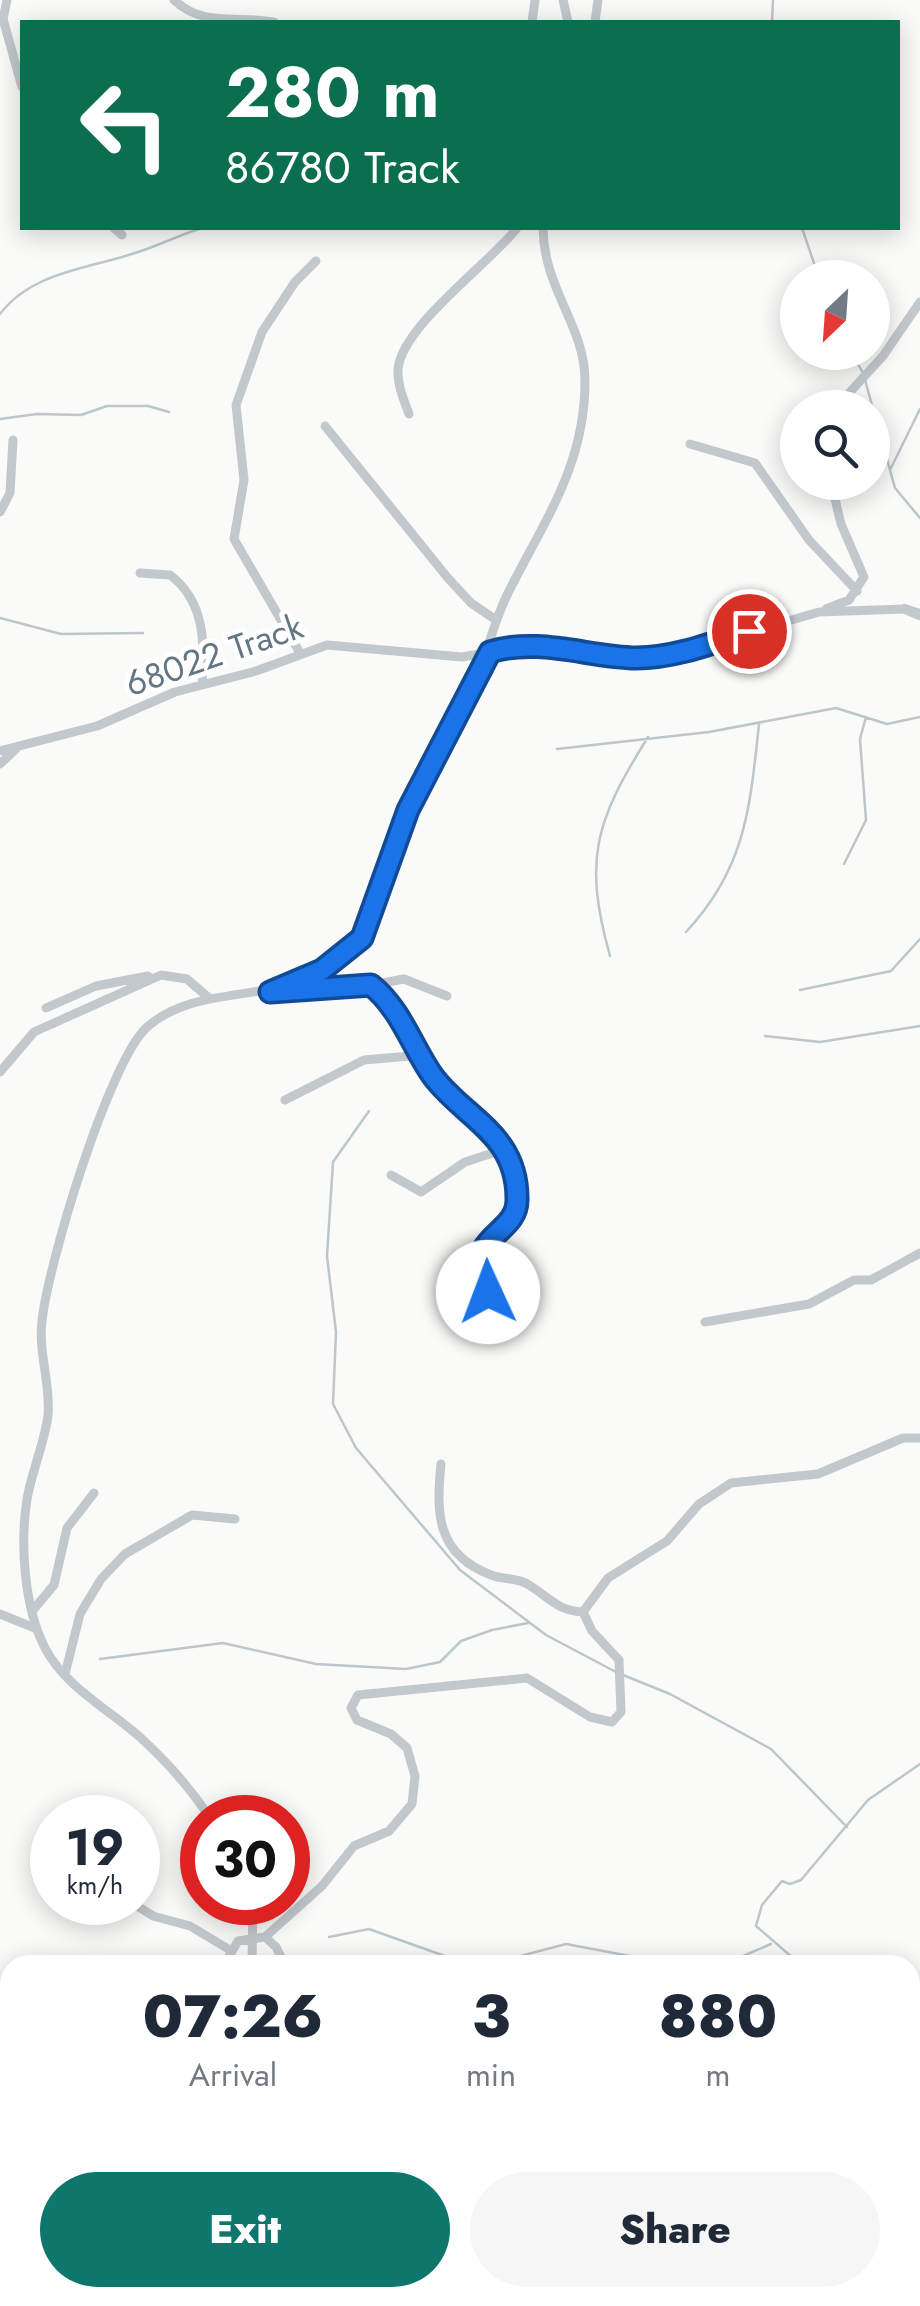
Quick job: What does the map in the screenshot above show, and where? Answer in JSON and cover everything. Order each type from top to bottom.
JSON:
[{"type":"street","points":[[8,0],[2,19],[20,80]]},
{"type":"street","points":[[174,0],[201,19],[236,16],[261,20]]},
{"type":"street","points":[[409,414],[398,372],[406,350],[433,312],[494,255],[514,230]]},
{"type":"street","points":[[270,992],[322,970],[362,938],[408,810],[490,652],[489,637],[496,620],[565,487],[583,403],[584,360],[577,334],[546,269],[542,230]]},
{"type":"street","points":[[300,653],[234,539],[244,480],[236,405],[262,332],[316,261]]},
{"type":"street","points":[[852,390],[883,356],[920,302]]},
{"type":"street","points":[[325,426],[447,577],[471,603],[496,620]]},
{"type":"street","points":[[0,512],[10,493],[12,440]]},
{"type":"street","points":[[690,444],[754,464],[810,540],[858,591]]},
{"type":"street","points":[[819,612],[858,591],[863,569],[841,524],[835,500]]},
{"type":"street","points":[[140,573],[170,575],[193,604],[204,635],[202,684]]},
{"type":"street","name":"68022 Track","points":[[0,750],[97,726],[202,684],[338,644],[445,656],[525,646],[612,656],[663,656],[819,612],[904,610],[920,616]]},
{"type":"street","points":[[0,764],[18,747]]},
{"type":"street","points":[[46,1008],[96,986],[161,974],[187,979],[210,999]]},
{"type":"street","points":[[0,1072],[34,1032],[161,974]]},
{"type":"street","points":[[192,1795],[166,1762],[66,1674],[47,1652],[37,1629],[25,1532],[26,1501],[47,1420],[41,1326],[67,1217],[120,1062],[140,1035],[164,1015],[210,999],[404,979],[447,996]]},
{"type":"street","points":[[371,985],[441,1086],[478,1115],[514,1174],[518,1201],[513,1217],[483,1250],[488,1292]]},
{"type":"street","points":[[285,1100],[364,1060],[422,1055]]},
{"type":"street","points":[[390,1175],[421,1192],[466,1162],[502,1150]]},
{"type":"street","points":[[705,1322],[808,1304],[854,1280],[871,1280],[920,1252]]},
{"type":"street","points":[[228,1955],[238,1941],[260,1937],[322,1886],[354,1846],[390,1831],[412,1804],[415,1776],[407,1748],[391,1734],[362,1725],[352,1712],[354,1698],[362,1694],[532,1679],[590,1716],[612,1722],[621,1712],[619,1660],[584,1620],[583,1612],[608,1578],[668,1541],[699,1504],[731,1484],[818,1474],[903,1438],[920,1438]]},
{"type":"street","points":[[441,1464],[437,1519],[457,1549],[482,1571],[526,1583],[554,1607],[583,1612]]},
{"type":"street","points":[[33,1610],[54,1585],[67,1528],[94,1494]]},
{"type":"street","points":[[66,1674],[80,1614],[102,1579],[125,1554],[192,1515],[234,1520]]},
{"type":"street","points":[[0,1614],[37,1629]]},
{"type":"street","points":[[160,1918],[190,1926],[230,1950]]},
{"type":"street","points":[[255,1955],[260,1937],[258,1925]]},
{"type":"street","points":[[260,1937],[276,1946],[280,1955]]},
{"type":"waterway","points":[[772,20],[773,0]]},
{"type":"waterway","points":[[0,314],[13,300],[44,280],[197,230]]},
{"type":"waterway","points":[[803,230],[813,260]]},
{"type":"waterway","points":[[865,380],[895,488],[920,518]]},
{"type":"waterway","points":[[0,419],[37,414],[81,415],[107,406],[148,406],[169,412]]},
{"type":"waterway","points":[[890,470],[920,409]]},
{"type":"waterway","points":[[904,605],[920,610]]},
{"type":"waterway","points":[[0,618],[61,634],[143,633]]},
{"type":"waterway","points":[[557,749],[709,732],[836,708],[887,724],[920,717]]},
{"type":"waterway","points":[[844,864],[866,820],[860,739],[866,717]]},
{"type":"waterway","points":[[686,932],[721,884],[742,835],[759,724]]},
{"type":"waterway","points":[[610,956],[597,893],[599,842],[616,793],[648,737]]},
{"type":"waterway","points":[[800,990],[891,971],[920,939]]},
{"type":"waterway","points":[[765,1036],[820,1042],[920,1026]]},
{"type":"waterway","points":[[369,1111],[333,1162],[327,1256],[336,1332],[333,1404],[356,1448],[460,1570],[546,1635],[616,1672]]},
{"type":"waterway","points":[[100,1659],[223,1643],[316,1664],[406,1669],[440,1662],[461,1641],[528,1623]]},
{"type":"waterway","points":[[623,1675],[670,1694],[771,1749],[847,1827]]},
{"type":"waterway","points":[[789,1955],[756,1926],[762,1905],[782,1881],[790,1884],[801,1880],[868,1800],[920,1764]]},
{"type":"waterway","points":[[329,1937],[369,1929],[442,1955]]},
{"type":"waterway","points":[[524,1955],[566,1944],[625,1955]]},
{"type":"waterway","points":[[745,1955],[771,1944]]},
{"type":"route","points":[[488,1292],[483,1250],[513,1217],[518,1201],[514,1174],[489,1128],[441,1086],[386,1000],[371,985],[270,992],[322,970],[348,954],[362,938],[380,898],[408,810],[490,652],[525,646],[639,658],[692,649],[749,631]]}]
